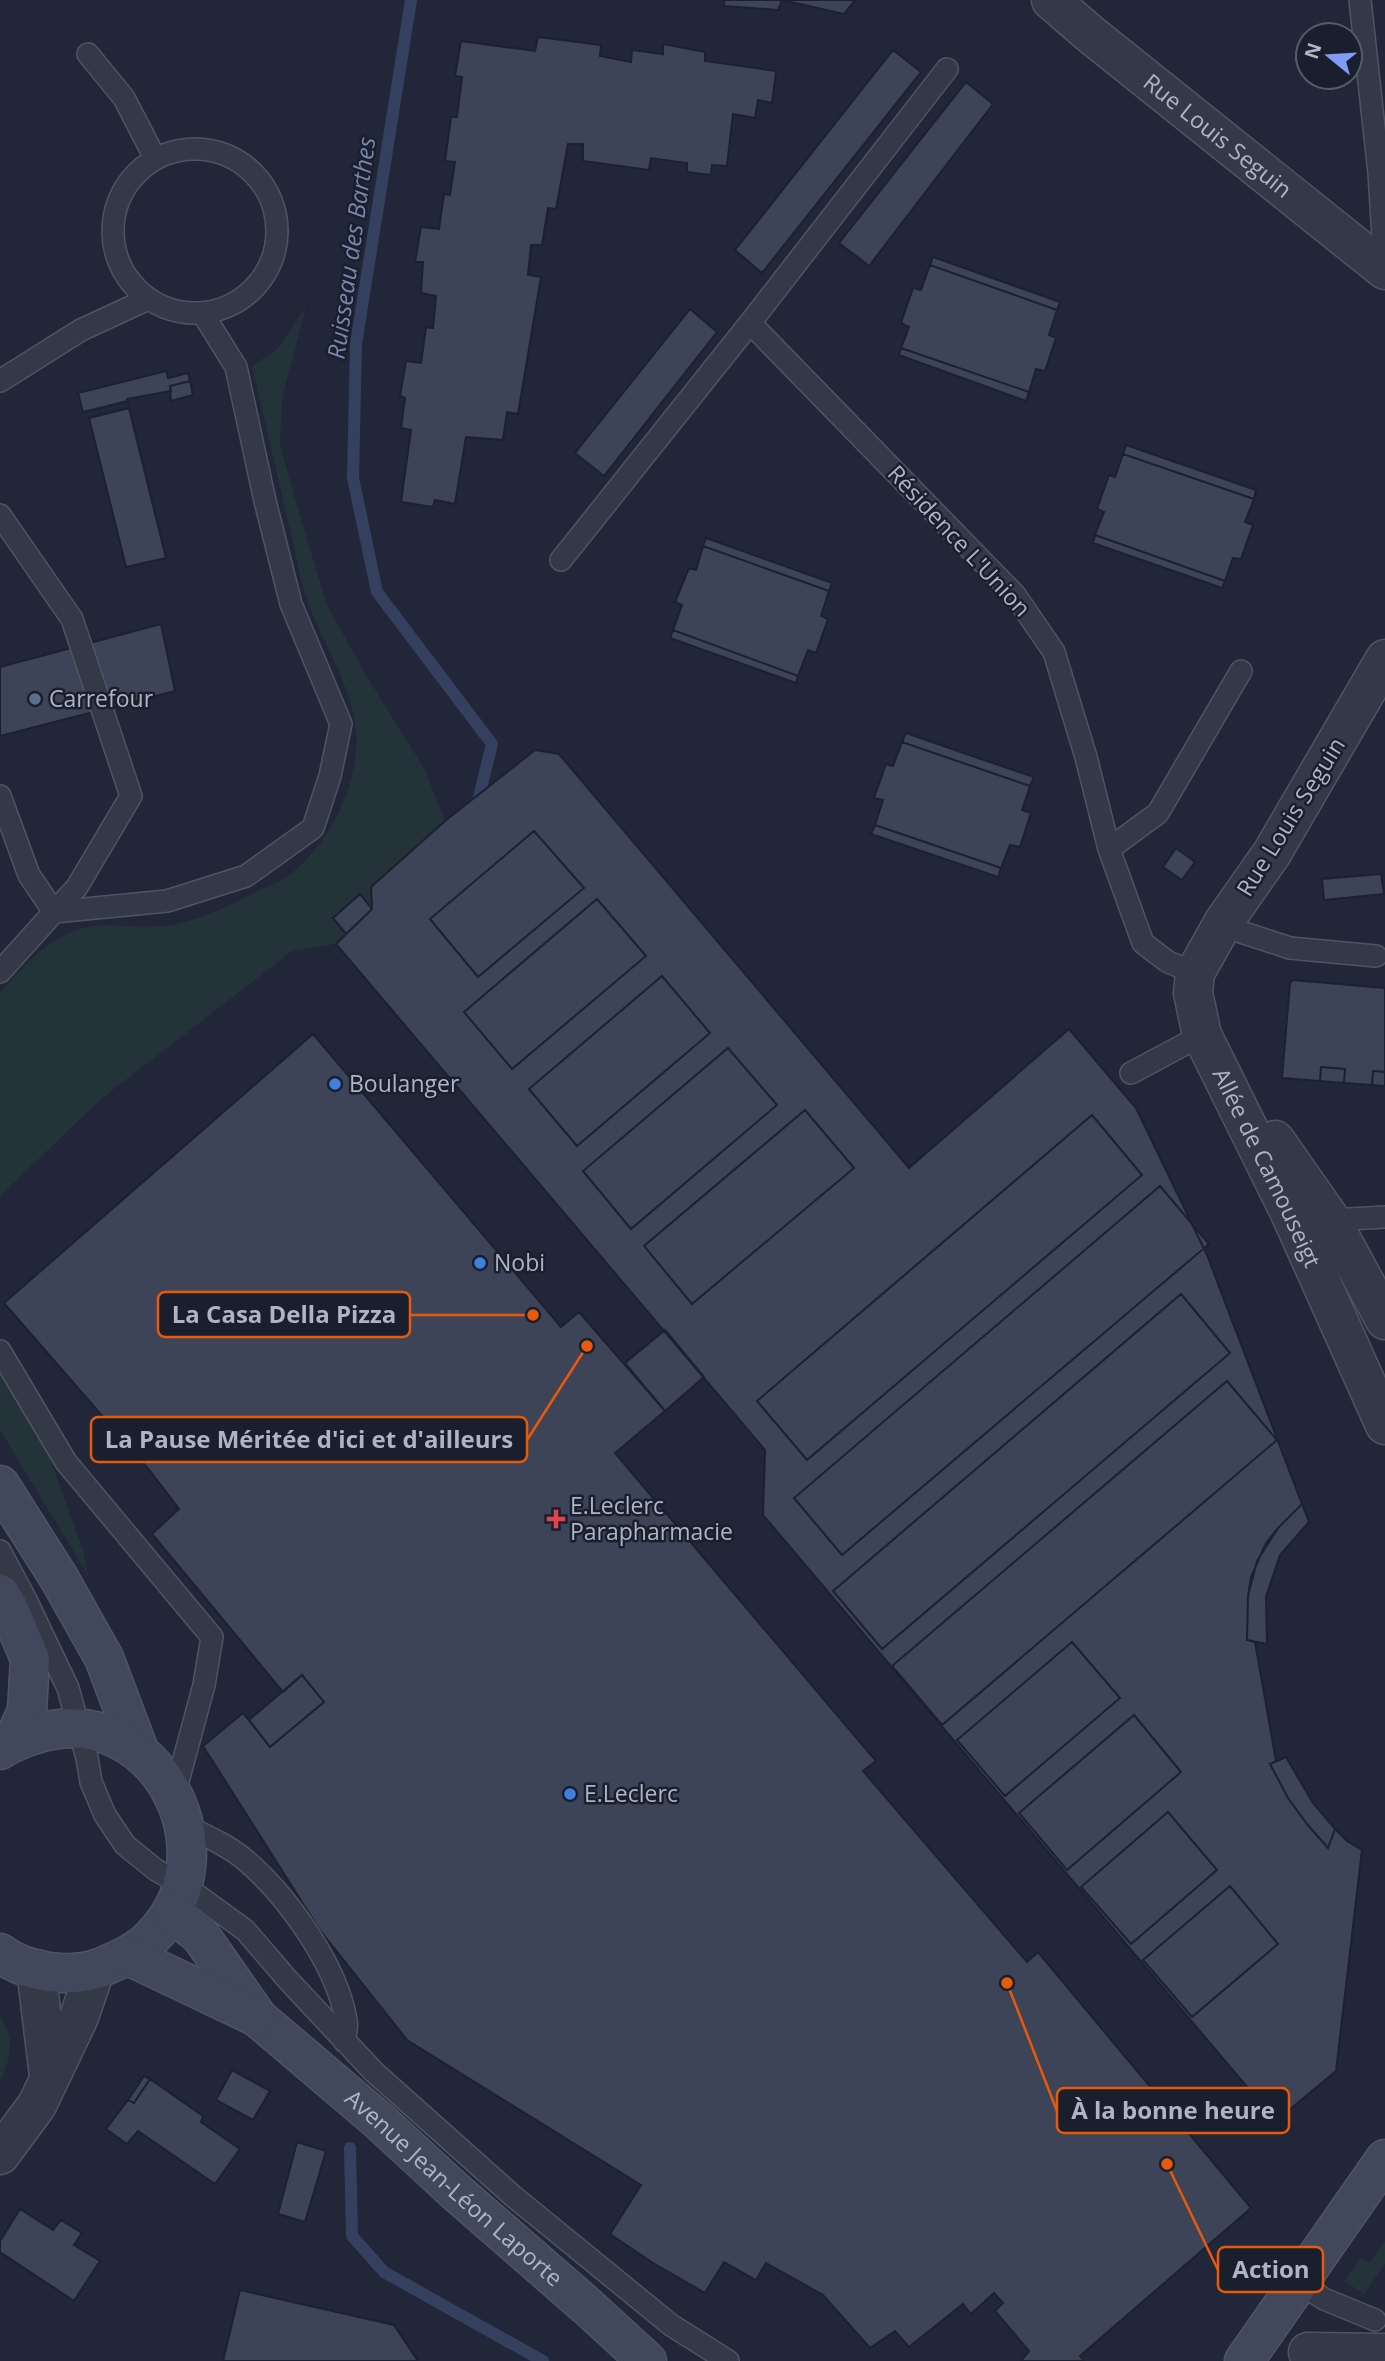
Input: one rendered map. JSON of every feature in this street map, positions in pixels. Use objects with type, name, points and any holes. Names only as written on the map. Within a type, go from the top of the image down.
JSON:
[{"type":"street","name":"Rue Louis Seguin","points":[[1051,0],[1385,270]]},
{"type":"street","name":"Rue Louis Seguin","points":[[1195,973],[1223,923],[1272,853],[1385,659]]},
{"type":"street","name":"Allée de Camouseigt","points":[[1195,973],[1193,993],[1202,1035],[1290,1213],[1385,1425]]},
{"type":"street","name":"Allée de Camouseigt","points":[[1202,1035],[1331,1220],[1385,1320]]},
{"type":"street","name":"Allée de Camouseigt","points":[[1328,1300],[1331,1220]]},
{"type":"street","points":[[0,1485],[16,1543],[104,1658],[140,1753]]},
{"type":"street","points":[[0,1594],[30,1659],[27,1711],[7,1745]]},
{"type":"street","points":[[0,1953],[36,1969],[69,1974],[112,1963],[152,1937],[177,1899],[188,1847],[178,1810],[164,1777],[140,1753],[112,1736],[79,1728],[53,1729],[7,1745]]},
{"type":"street","name":"Avenue Jean-Léon Laporte","points":[[177,1899],[258,2018],[378,2120],[647,2361]]},
{"type":"street","points":[[0,2155],[37,2105],[79,2017],[112,1963]]},
{"type":"street","name":"Avenue Jean-Léon Laporte","points":[[112,1963],[258,2018]]},
{"type":"street","points":[[36,1969],[49,2076]]},
{"type":"street","points":[[1244,2361],[1385,2159]]},
{"type":"street","points":[[1308,2352],[1380,2337]]},
{"type":"lane","points":[[1360,0],[1379,173],[1385,270]]},
{"type":"lane","points":[[88,54],[124,99],[155,158]]},
{"type":"lane","points":[[561,560],[750,323],[947,69]]},
{"type":"lane","points":[[188,148],[216,150],[240,161],[260,179],[273,201],[278,226],[276,252],[266,275],[249,294],[227,308],[202,314],[174,311],[148,299],[131,284],[120,265],[114,242],[114,217],[121,193],[136,173],[155,158],[188,148]]},
{"type":"lane","points":[[0,394],[0,379],[81,330],[148,299]]},
{"type":"lane","points":[[54,912],[167,901],[246,876],[313,828],[331,776],[341,724],[291,604],[236,367],[202,314]]},
{"type":"lane","name":"Résidence L'Union","points":[[750,323],[1015,595],[1054,652],[1086,757],[1109,849],[1143,943],[1168,962],[1195,973]]},
{"type":"lane","points":[[0,515],[72,619],[131,796],[77,887],[0,972]]},
{"type":"lane","points":[[1109,849],[1158,813],[1241,671]]},
{"type":"lane","points":[[0,796],[29,874],[54,912]]},
{"type":"lane","points":[[1223,923],[1241,932],[1290,948],[1376,956]]},
{"type":"lane","points":[[1131,1073],[1202,1035]]},
{"type":"lane","points":[[1331,1220],[1385,1217]]},
{"type":"lane","points":[[0,1351],[66,1462],[212,1637],[178,1810],[243,1858],[288,1904],[313,1941],[335,1983],[347,2022],[344,2041]]},
{"type":"lane","points":[[0,1507],[16,1543],[26,1600],[68,1688],[91,1782],[105,1815],[125,1845],[156,1870],[177,1899],[246,1930],[374,2072],[513,2196],[671,2325],[728,2361]]},
{"type":"lane","points":[[1299,2284],[1380,2337]]},
{"type":"shaded area","points":[[306,307],[282,398],[280,444],[294,496],[327,605],[367,677],[424,768],[445,821],[371,887],[372,909],[360,894],[334,919],[346,934],[335,944],[292,951],[101,1099],[0,1196],[0,993],[34,956],[60,937],[75,930],[91,926],[150,927],[181,923],[218,910],[282,880],[305,861],[320,843],[333,823],[351,779],[356,734],[353,712],[343,681],[305,594],[252,366],[277,349]]},
{"type":"shaded area","points":[[0,1372],[49,1456],[83,1550],[88,1575],[0,1430]]},
{"type":"shaded area","points":[[0,2016],[8,2033],[10,2049],[0,2082]]},
{"type":"shaded area","points":[[1385,2241],[1385,2264],[1364,2294],[1344,2281],[1361,2258],[1369,2263]]},
{"type":"building","points":[[724,0],[782,0],[778,10],[724,6]]},
{"type":"building","points":[[782,0],[855,0],[844,14]]},
{"type":"building","points":[[538,37],[601,45],[600,56],[631,62],[632,50],[663,54],[663,44],[705,52],[705,61],[776,71],[772,103],[758,100],[755,118],[733,114],[727,166],[712,165],[711,175],[687,172],[687,163],[651,158],[649,170],[583,161],[583,144],[568,144],[556,209],[548,208],[542,245],[531,245],[528,275],[541,277],[518,414],[507,412],[503,440],[466,437],[455,504],[435,500],[433,507],[401,502],[411,430],[401,428],[405,398],[400,396],[406,361],[421,363],[426,327],[433,328],[436,296],[421,293],[423,262],[415,262],[421,227],[439,229],[444,194],[450,195],[455,162],[445,161],[451,117],[457,117],[462,77],[455,76],[461,41],[535,51]]},
{"type":"building","points":[[893,50],[921,72],[762,273],[735,250]]},
{"type":"building","points":[[966,82],[993,104],[869,266],[839,243]]},
{"type":"building","points":[[933,257],[1060,302],[1057,310],[930,265]]},
{"type":"building","points":[[930,265],[1057,310],[1049,335],[1056,338],[1045,371],[1036,369],[1029,392],[901,348],[909,327],[901,323],[913,288],[921,290]]},
{"type":"building","points":[[690,309],[717,332],[604,476],[575,453]]},
{"type":"building","points":[[901,348],[1029,392],[1026,401],[899,355]]},
{"type":"building","points":[[166,371],[168,378],[188,373],[190,381],[170,386],[171,391],[127,399],[128,401],[83,412],[78,393]]},
{"type":"building","points":[[190,381],[193,395],[171,401],[170,386]]},
{"type":"building","points":[[129,408],[166,558],[126,567],[89,418]]},
{"type":"building","points":[[1126,445],[1256,490],[1254,499],[1123,454]]},
{"type":"building","points":[[1123,454],[1254,499],[1245,522],[1253,525],[1241,559],[1233,558],[1225,581],[1095,535],[1104,512],[1097,509],[1109,475],[1115,477]]},
{"type":"building","points":[[1095,535],[1225,581],[1222,588],[1093,543]]},
{"type":"building","points":[[706,538],[832,583],[829,591],[703,546]]},
{"type":"building","points":[[703,546],[829,591],[821,616],[828,619],[816,653],[808,650],[798,676],[673,630],[682,605],[675,602],[689,568],[696,570]]},
{"type":"building","points":[[161,624],[175,691],[0,736],[0,667]]},
{"type":"building","points":[[673,630],[798,676],[796,683],[670,638]]},
{"type":"building","points":[[906,733],[1034,777],[1030,786],[902,742]]},
{"type":"building","points":[[902,742],[1030,786],[1022,810],[1031,813],[1020,847],[1010,845],[1001,868],[875,825],[883,800],[874,798],[886,764],[893,766]]},
{"type":"building","points":[[535,750],[559,754],[909,1168],[1069,1029],[1136,1108],[1207,1255],[1302,1504],[1266,1543],[1251,1577],[1248,1596],[1247,1640],[1255,1642],[1276,1761],[1270,1764],[1288,1798],[1328,1848],[1335,1829],[1347,1841],[1362,1850],[1336,2071],[1276,2121],[763,1515],[765,1450],[336,944],[372,909],[371,887],[445,821]]},
{"type":"building","points":[[875,825],[1001,868],[998,877],[871,834]]},
{"type":"building","points":[[534,831],[584,888],[478,977],[430,919]]},
{"type":"building","points":[[1176,848],[1195,862],[1182,880],[1163,867]]},
{"type":"building","points":[[1381,874],[1384,894],[1324,900],[1322,879]]},
{"type":"building","points":[[360,894],[372,909],[346,934],[333,918]]},
{"type":"building","points":[[597,899],[646,956],[512,1069],[464,1012]]},
{"type":"building","points":[[662,976],[710,1033],[577,1146],[529,1089]]},
{"type":"building","points":[[1293,980],[1385,988],[1385,1072],[1373,1071],[1372,1085],[1344,1083],[1345,1069],[1321,1067],[1320,1081],[1282,1078],[1290,983]]},
{"type":"building","points":[[313,1034],[561,1327],[579,1312],[665,1411],[615,1453],[876,1761],[863,1771],[1027,1962],[1038,1952],[1251,2208],[1080,2356],[1084,2361],[1021,2361],[1029,2351],[995,2311],[1003,2303],[994,2293],[971,2314],[963,2304],[909,2347],[895,2331],[870,2348],[823,2295],[766,2263],[756,2280],[724,2262],[705,2293],[610,2234],[641,2185],[407,2040],[319,1929],[203,1746],[243,1713],[270,1747],[324,1702],[302,1675],[283,1692],[152,1534],[179,1509],[150,1471],[4,1303]]},
{"type":"building","points":[[728,1048],[777,1105],[631,1229],[583,1171]]},
{"type":"building","points":[[1321,1067],[1345,1069],[1344,1083],[1320,1081]]},
{"type":"building","points":[[1373,1071],[1385,1072],[1385,1086],[1372,1085]]},
{"type":"building","points":[[805,1110],[854,1168],[692,1304],[644,1246]]},
{"type":"building","points":[[1092,1115],[1142,1175],[807,1460],[757,1401]]},
{"type":"building","points":[[1160,1186],[1209,1244],[842,1555],[794,1498]]},
{"type":"building","points":[[1181,1294],[1230,1353],[882,1649],[833,1591]]},
{"type":"building","points":[[665,1330],[704,1377],[665,1411],[625,1363]]},
{"type":"building","points":[[1227,1381],[1277,1440],[942,1725],[892,1666]]},
{"type":"building","points":[[1302,1504],[1309,1522],[1280,1555],[1266,1597],[1267,1644],[1247,1640],[1248,1596],[1257,1561],[1278,1528]]},
{"type":"building","points":[[1072,1642],[1120,1698],[1005,1796],[957,1740]]},
{"type":"building","points":[[302,1675],[324,1702],[270,1747],[249,1720]]},
{"type":"building","points":[[1134,1715],[1181,1772],[1067,1870],[1019,1813]]},
{"type":"building","points":[[1286,1757],[1313,1803],[1335,1829],[1328,1848],[1288,1798],[1270,1764]]},
{"type":"building","points":[[1168,1812],[1217,1870],[1131,1944],[1081,1887]]},
{"type":"building","points":[[1230,1886],[1278,1944],[1192,2017],[1143,1960]]},
{"type":"building","points":[[232,2070],[270,2091],[253,2120],[216,2100]]},
{"type":"building","points":[[144,2076],[150,2079],[134,2103],[128,2100]]},
{"type":"building","points":[[150,2079],[203,2116],[201,2122],[240,2149],[215,2184],[138,2131],[127,2144],[106,2129],[128,2100],[134,2103]]},
{"type":"building","points":[[297,2142],[326,2151],[305,2222],[278,2214]]},
{"type":"building","points":[[20,2209],[53,2230],[61,2220],[82,2233],[74,2245],[100,2261],[74,2301],[0,2252],[0,2241]]},
{"type":"building","points":[[240,2290],[394,2325],[418,2361],[223,2361]]},
{"type":"waterway","name":"Ruisseau des Barthes","points":[[411,0],[356,344],[353,478],[377,592],[492,744],[479,797]]},
{"type":"waterway","name":"Ruisseau des Barthes","points":[[350,2148],[352,2236],[384,2272],[543,2361]]},
{"type":"place","name":"Carrefour","points":[[35,699]]},
{"type":"place","name":"Boulanger","points":[[335,1084]]},
{"type":"place","name":"Nobi","points":[[480,1263]]},
{"type":"place","name":"La Casa Della Pizza","points":[[533,1315]]},
{"type":"place","name":"La Pause Méritée d'ici et d'ailleurs","points":[[587,1346]]},
{"type":"place","name":"E.Leclerc Parapharmacie","points":[[556,1519]]},
{"type":"place","name":"E.Leclerc","points":[[570,1794]]},
{"type":"place","name":"À la bonne heure","points":[[1007,1983]]},
{"type":"place","name":"Action","points":[[1167,2164]]}]
